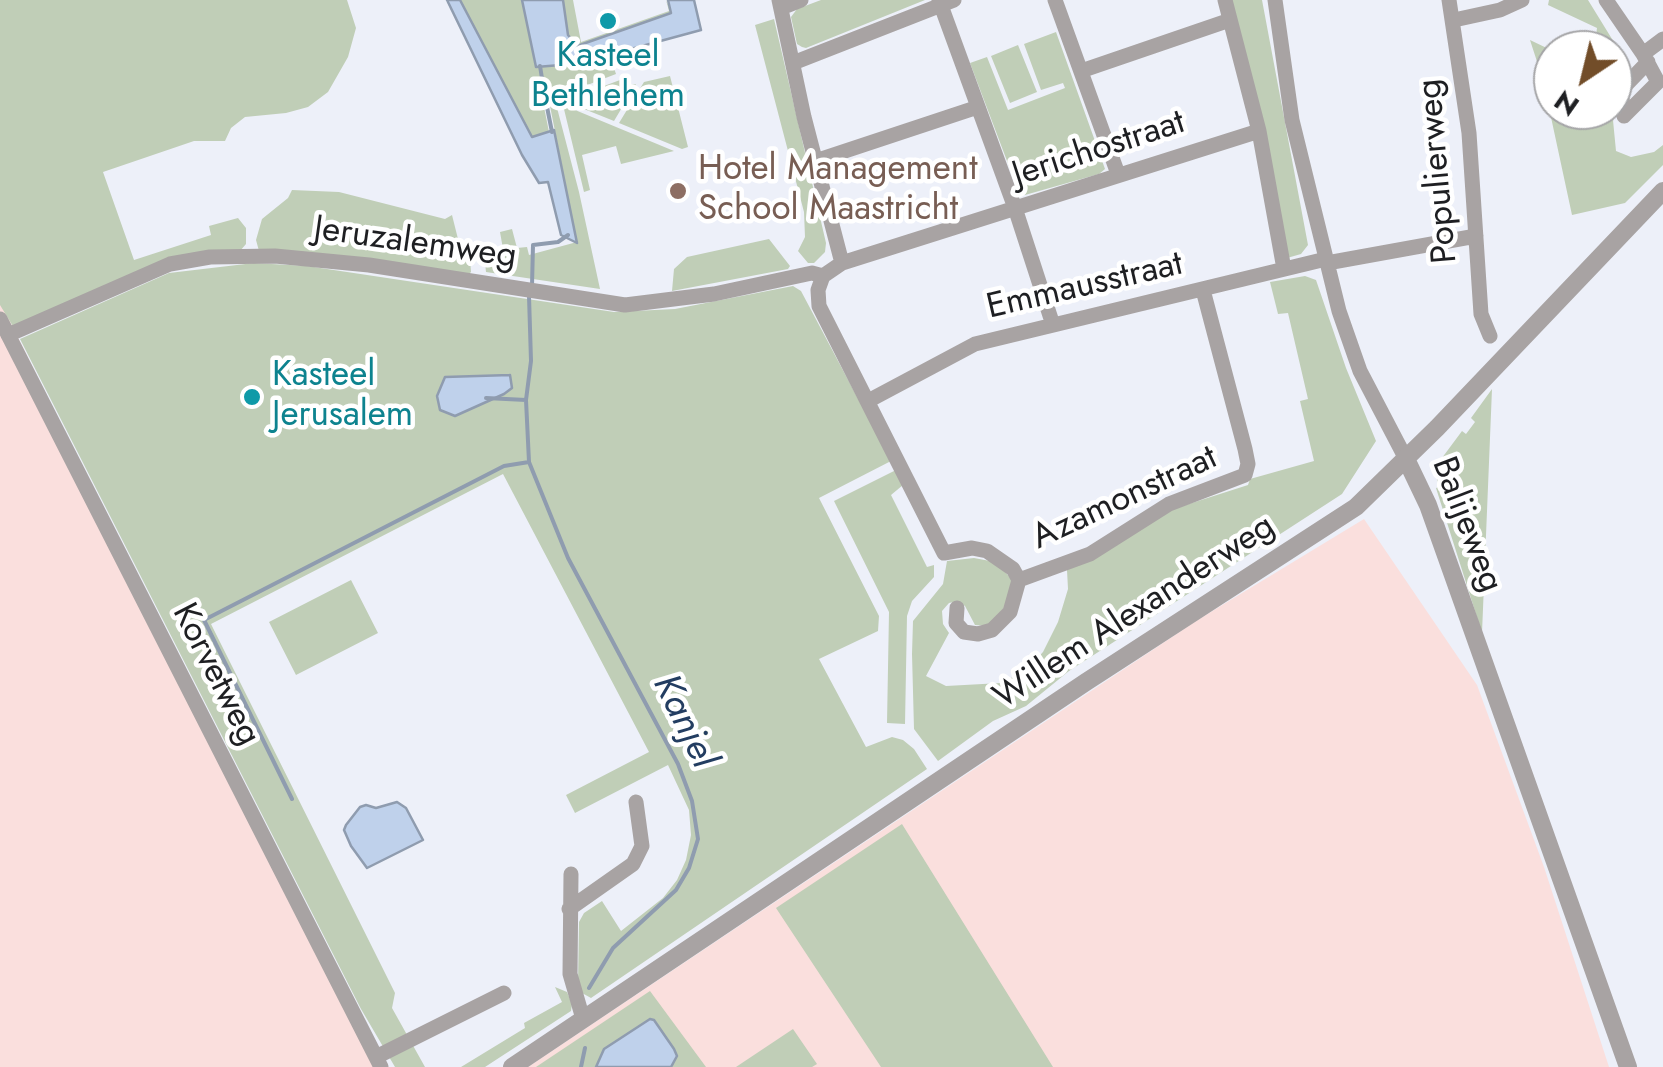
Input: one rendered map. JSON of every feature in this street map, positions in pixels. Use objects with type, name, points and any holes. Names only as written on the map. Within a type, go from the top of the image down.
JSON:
[{"type":"street","points":[[801,0],[780,4],[842,263]]},
{"type":"street","points":[[1055,0],[1118,174]]},
{"type":"street","points":[[1225,0],[1259,131],[1284,269]]},
{"type":"street","name":"Balijeweg","points":[[1275,0],[1292,120],[1326,261],[1356,362],[1428,506],[1628,1067]]},
{"type":"street","name":"Populierweg","points":[[1449,0],[1470,133],[1481,314],[1490,336]]},
{"type":"street","points":[[1454,20],[1500,10],[1522,0]]},
{"type":"street","points":[[1606,0],[1645,58],[1663,40]]},
{"type":"street","points":[[793,63],[944,2],[1054,325]]},
{"type":"street","points":[[1081,70],[1230,20]]},
{"type":"street","points":[[815,161],[978,107]]},
{"type":"street","name":"Jerichostraat","points":[[823,276],[842,263],[1259,131]]},
{"type":"street","name":"Willem Alexanderweg","points":[[512,1067],[1086,682],[1356,507],[1663,190]]},
{"type":"street","name":"Emmausstraat","points":[[868,401],[975,344],[1284,269],[1476,236]]},
{"type":"street","name":"Jeruzalemweg","points":[[8,335],[170,264],[210,256],[275,256],[369,265],[625,305],[714,294],[808,273],[823,276]]},
{"type":"street","points":[[823,276],[818,290],[819,306],[944,553],[972,548],[987,551],[1014,569],[1019,588],[1010,612],[992,630],[964,632],[956,623],[957,608]]},
{"type":"street","name":"Azamonstraat","points":[[1018,580],[1090,554],[1169,504],[1246,475],[1245,449],[1203,290]]},
{"type":"street","name":"Korvetweg","points":[[0,319],[379,1062],[504,992]]},
{"type":"street","points":[[569,910],[633,864],[642,846],[636,802]]},
{"type":"street","points":[[571,874],[570,974],[583,1019]]},
{"type":"shaded area","points":[[0,301],[160,624],[376,1067],[0,1067]]},
{"type":"shaded area","points":[[1364,519],[1477,685],[1544,867],[1609,1067],[528,1067],[1196,621]]},
{"type":"green space","points":[[0,0],[347,0],[356,28],[348,57],[328,92],[308,107],[245,117],[231,128],[225,141],[194,141],[103,172],[134,260],[211,235],[209,226],[238,218],[246,228],[246,244],[240,251],[208,252],[14,328],[0,305]]},
{"type":"green space","points":[[460,0],[522,0],[536,67],[598,62],[610,56],[616,74],[543,102],[549,132],[532,137]]},
{"type":"green space","points":[[563,0],[573,0],[581,42],[669,11],[666,0],[672,13],[577,46],[568,35]]},
{"type":"green space","points":[[821,0],[925,0],[802,47],[797,44],[791,17],[797,9]]},
{"type":"green space","points":[[1230,0],[1262,0],[1308,245],[1301,254],[1287,258]]},
{"type":"green space","points":[[1549,0],[1588,0],[1606,30],[1597,30],[1548,5]]},
{"type":"green space","points":[[774,19],[826,243],[825,252],[814,263],[808,263],[798,251],[805,237],[804,212],[755,25]]},
{"type":"green space","points":[[1056,32],[1105,169],[1025,195],[1018,190],[970,63],[987,57],[1008,110],[1065,88],[1063,83],[1041,90],[1024,44]]},
{"type":"green space","points":[[1018,45],[1037,92],[1010,103],[991,56]]},
{"type":"green space","points":[[670,76],[688,147],[682,149],[619,123],[644,82]]},
{"type":"green space","points":[[620,80],[623,87],[636,84],[614,121],[564,101]]},
{"type":"green space","points":[[556,104],[600,289],[486,272],[484,254],[503,249],[500,232],[512,229],[517,248],[527,247],[529,255],[577,242],[550,106]]},
{"type":"green space","points":[[563,105],[674,151],[621,164],[616,146],[582,155],[590,190],[584,192]]},
{"type":"green space","points":[[1554,130],[1614,130],[1616,151],[1631,157],[1654,152],[1663,145],[1663,165],[1625,203],[1572,215]]},
{"type":"green space","points":[[292,190],[339,192],[445,219],[452,215],[460,247],[469,246],[471,272],[468,275],[259,251],[256,240],[262,219]]},
{"type":"green space","points":[[769,239],[790,266],[788,269],[672,291],[674,269],[687,257]]},
{"type":"green space","points":[[254,263],[307,266],[614,312],[675,309],[793,286],[801,291],[891,461],[819,498],[879,616],[878,631],[819,659],[866,747],[892,737],[903,740],[927,769],[591,998],[582,993],[578,984],[579,922],[584,913],[602,901],[621,931],[663,898],[686,860],[691,835],[689,810],[668,765],[575,813],[566,795],[649,752],[503,474],[211,624],[395,993],[392,1008],[425,1067],[395,1067],[361,1009],[20,339],[169,273]]},
{"type":"green space","points":[[1305,276],[1316,280],[1376,441],[1342,494],[1069,671],[1026,706],[993,721],[938,761],[914,729],[913,621],[943,584],[947,561],[990,561],[1011,579],[1011,592],[1007,605],[987,626],[975,625],[958,601],[949,603],[942,611],[949,633],[926,676],[946,686],[1001,683],[1025,671],[1043,652],[1068,589],[1067,570],[1170,510],[1248,485],[1250,479],[1314,461],[1300,401],[1308,399],[1288,313],[1278,314],[1270,282]]},
{"type":"green space","points":[[1492,389],[1482,633],[1436,488],[1439,487],[1435,471],[1462,431],[1466,434],[1475,422],[1471,418]]},
{"type":"green space","points":[[896,470],[903,485],[891,495],[927,567],[934,565],[934,577],[912,601],[907,616],[905,724],[887,723],[889,612],[834,501]]},
{"type":"green space","points":[[351,580],[378,633],[296,675],[269,622]]},
{"type":"green space","points":[[902,824],[1053,1067],[881,1067],[776,908]]},
{"type":"green space","points":[[555,987],[567,992],[571,1011],[485,1067],[461,1067],[562,1002]]},
{"type":"green space","points":[[650,991],[706,1067],[671,1067],[677,1056],[674,1049],[655,1020],[650,1019],[604,1049],[596,1067],[536,1067]]},
{"type":"green space","points":[[793,1029],[817,1064],[736,1067]]},
{"type":"water","points":[[447,0],[460,0],[532,137],[554,130],[577,243],[561,235],[548,182],[539,183],[522,155]]},
{"type":"water","points":[[522,0],[563,0],[568,35],[577,46],[671,13],[668,0],[694,0],[701,30],[598,62],[536,67]]},
{"type":"water","points":[[510,375],[512,388],[504,394],[455,416],[440,410],[437,396],[445,377]]},
{"type":"water","points":[[397,802],[406,808],[423,840],[367,868],[351,846],[344,830],[346,825],[360,807],[376,808]]},
{"type":"water","points":[[650,1019],[674,1049],[677,1056],[671,1067],[596,1067],[604,1049]]},
{"type":"waterway","points":[[540,66],[546,103]]},
{"type":"waterway","points":[[547,107],[552,132]]},
{"type":"waterway","name":"Kanjel","points":[[532,286],[533,245],[558,242],[568,235]]},
{"type":"waterway","name":"Kanjel","points":[[529,296],[529,462],[568,558],[678,764],[692,801],[698,839],[689,868],[676,890],[613,948],[589,988]]},
{"type":"waterway","points":[[486,398],[526,400]]},
{"type":"waterway","name":"Kanjel","points":[[292,799],[204,620],[504,466],[529,462]]},
{"type":"waterway","name":"Kanjel","points":[[581,1067],[585,1048]]},
{"type":"place","name":"Kasteel Bethlehem","points":[[608,21]]},
{"type":"place","name":"Hotel Management School Maastricht","points":[[678,191]]},
{"type":"place","name":"Kasteel Jerusalem","points":[[252,397]]}]
